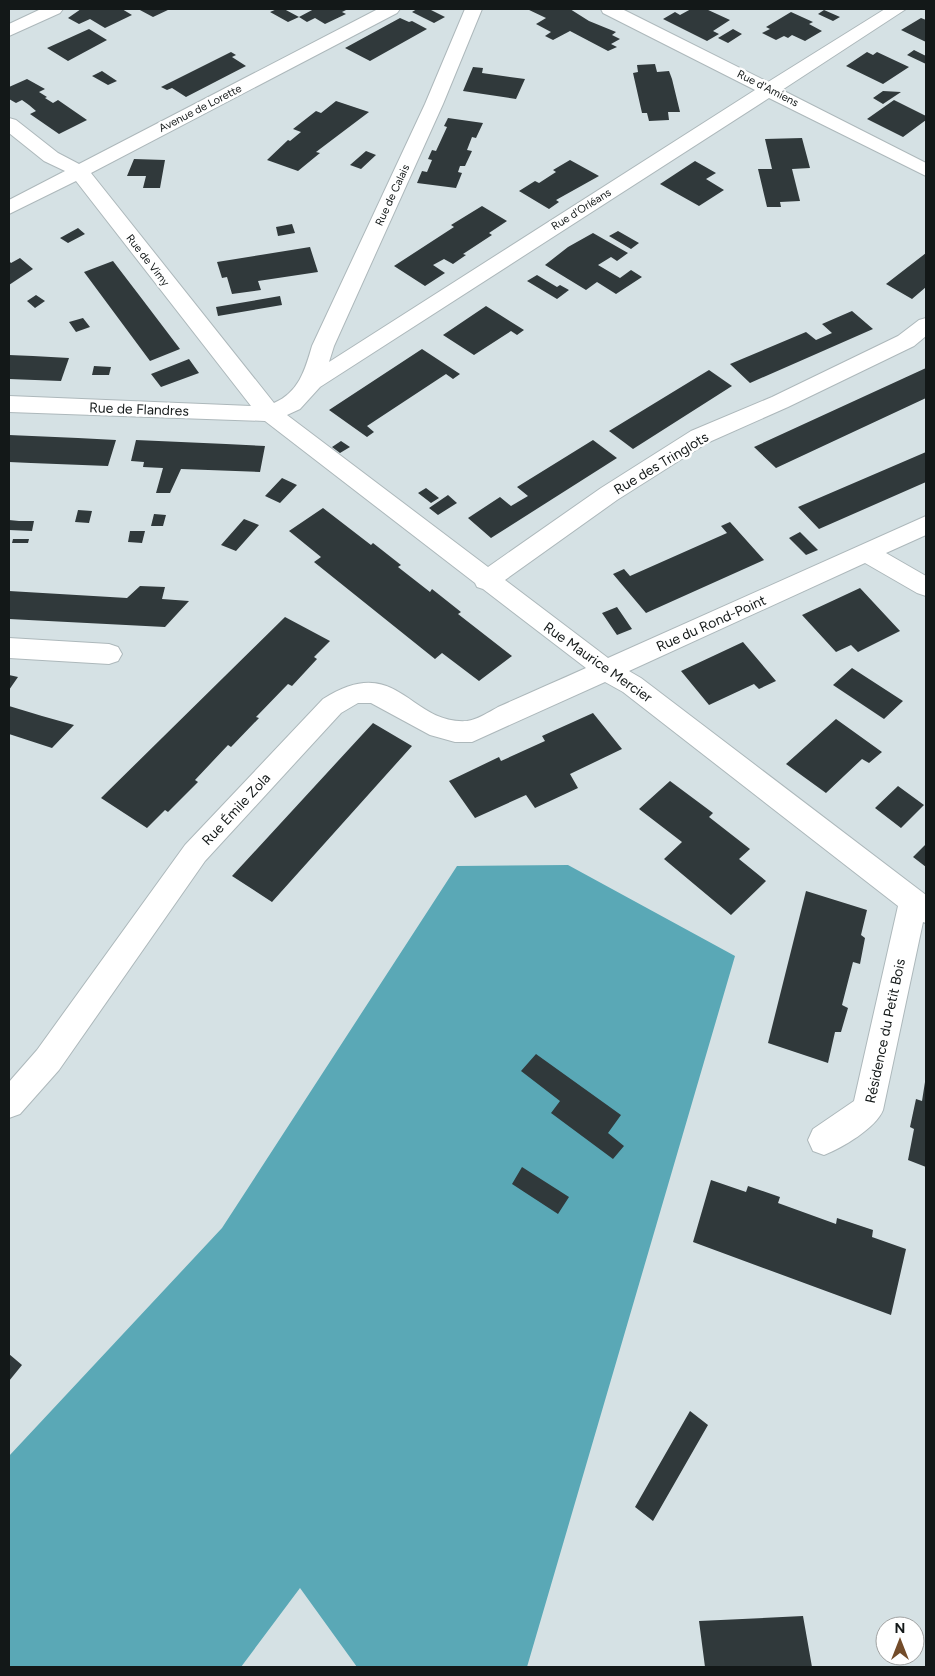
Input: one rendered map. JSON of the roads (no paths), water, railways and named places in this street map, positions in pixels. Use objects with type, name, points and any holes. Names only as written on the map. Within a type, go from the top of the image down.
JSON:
[{"type":"street","points":[[9,30],[54,9]]},
{"type":"street","name":"Avenue de Lorette","points":[[9,208],[391,9]]},
{"type":"street","name":"Rue de Calais","points":[[312,382],[323,346],[434,104],[473,9]]},
{"type":"street","name":"Rue d'Amiens","points":[[609,9],[772,90],[926,170]]},
{"type":"street","name":"Rue d'Orléans","points":[[270,414],[292,404],[312,382],[349,360],[594,200],[772,90],[897,9]]},
{"type":"street","name":"Rue de Vimy","points":[[9,124],[51,157],[79,170],[270,414]]},
{"type":"street","name":"Rue des Tringlots","points":[[486,580],[601,500],[699,437],[780,402],[906,342],[926,325]]},
{"type":"street","name":"Rue de Flandres","points":[[9,404],[270,414]]},
{"type":"street","name":"Rue Maurice Mercier","points":[[270,414],[606,670],[632,685],[920,906]]},
{"type":"street","name":"Rue du Rond-Point","points":[[496,720],[579,680],[606,670],[926,525]]},
{"type":"street","points":[[867,553],[926,587]]},
{"type":"street","points":[[9,648],[109,654]]},
{"type":"street","name":"Rue Émile Zola","points":[[9,1104],[44,1065],[195,853],[332,706],[357,693],[375,693],[391,699],[426,722],[458,733],[472,731],[496,720]]},
{"type":"street","name":"Résidence du Petit Bois","points":[[824,1140],[868,1110],[920,906]]}]
